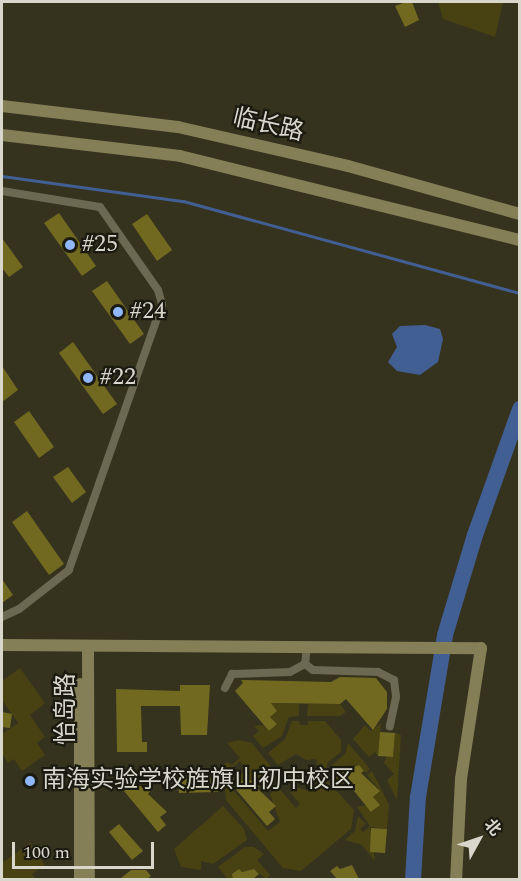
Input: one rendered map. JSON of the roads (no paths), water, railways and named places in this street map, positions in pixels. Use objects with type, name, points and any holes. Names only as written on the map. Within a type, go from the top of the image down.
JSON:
[{"type":"street","name":"临长路","points":[[2,106],[178,127],[348,166],[519,214]]},
{"type":"street","name":"临长路","points":[[2,135],[180,156],[519,240]]},
{"type":"street","points":[[2,191],[100,207],[158,290],[162,304],[69,570],[19,609],[2,617]]},
{"type":"street","points":[[2,645],[482,648],[460,779],[456,879]]},
{"type":"street","points":[[80,879],[84,646]]},
{"type":"street","name":"怡岛路","points":[[84,646],[89,879]]},
{"type":"street","points":[[305,664],[307,646]]},
{"type":"street","points":[[225,688],[232,674],[290,672],[305,664]]},
{"type":"street","points":[[305,664],[314,670],[387,674],[394,680],[396,697],[390,726]]},
{"type":"water","points":[[425,325],[440,329],[443,339],[438,362],[420,375],[397,371],[388,362],[397,347],[392,334],[400,326]]},
{"type":"waterway","points":[[2,176],[183,201],[520,293]]},
{"type":"waterway","points":[[413,880],[418,797],[445,635],[475,535],[520,409]]},
{"type":"place","name":"#25","points":[[70,245]]},
{"type":"place","name":"#24","points":[[118,312]]},
{"type":"place","name":"#22","points":[[88,378]]},
{"type":"place","name":"南海实验学校旌旗山初中校区","points":[[30,781]]}]
